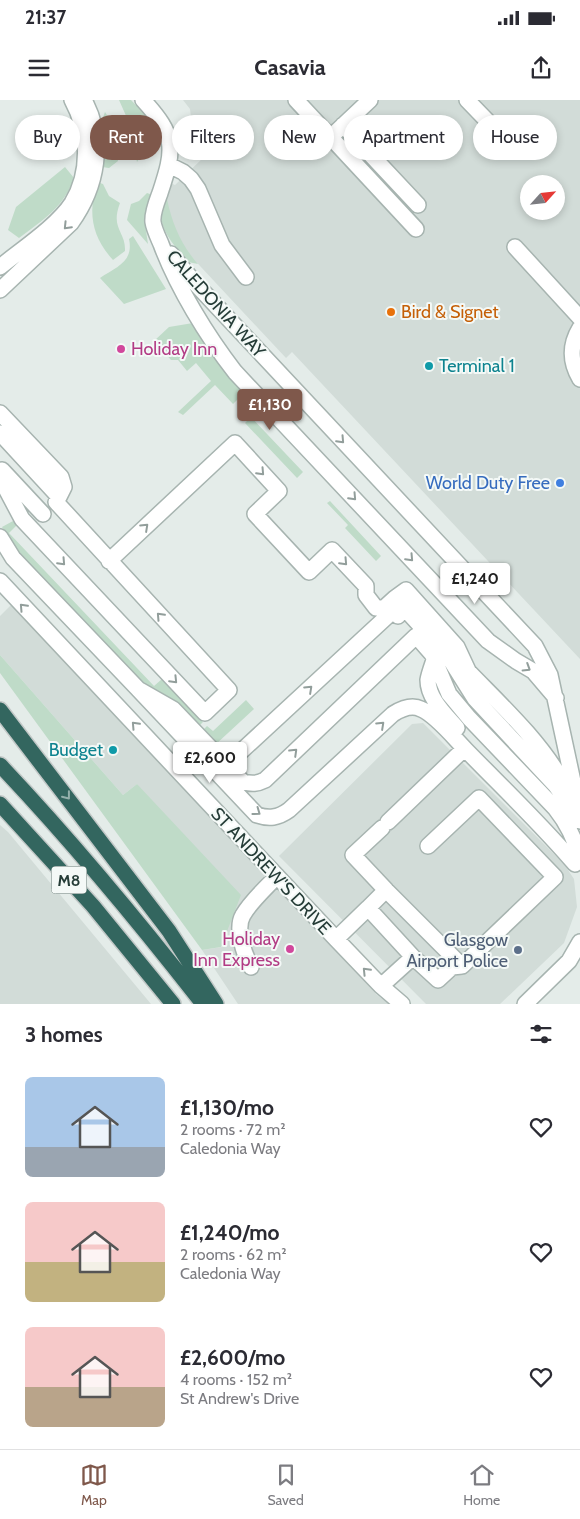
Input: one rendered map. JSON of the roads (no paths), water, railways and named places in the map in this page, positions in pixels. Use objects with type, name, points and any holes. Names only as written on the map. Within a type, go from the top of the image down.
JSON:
[{"type":"highway","points":[[0,710],[169,931],[216,1004]]},
{"type":"highway","name":"M8","points":[[0,765],[49,817],[204,1004]]},
{"type":"highway","name":"M8","points":[[0,804],[93,906],[173,1004]]},
{"type":"street","points":[[0,267],[55,222],[72,202],[84,169],[86,145],[81,119],[72,100]]},
{"type":"street","points":[[0,290],[71,223],[88,192],[95,172],[97,149],[94,124],[84,100]]},
{"type":"street","name":"CALEDONIA WAY","points":[[143,100],[165,127],[171,151],[169,165],[155,206],[153,221],[170,268],[208,334],[235,372],[488,641],[516,662],[533,671],[556,698]]},
{"type":"street","points":[[296,100],[310,115]]},
{"type":"street","points":[[334,133],[370,100]]},
{"type":"street","points":[[467,100],[482,115]]},
{"type":"street","points":[[343,125],[418,205]]},
{"type":"street","points":[[334,141],[416,229]]},
{"type":"street","points":[[169,165],[183,172],[198,189],[222,245],[246,277]]},
{"type":"street","name":"CALEDONIA WAY","points":[[157,234],[174,259],[195,283],[535,646],[550,675],[556,698]]},
{"type":"street","points":[[515,246],[580,318]]},
{"type":"street","points":[[580,328],[572,345],[574,370],[580,379]]},
{"type":"street","points":[[0,413],[61,477],[64,487],[58,499],[29,527]]},
{"type":"street","points":[[0,424],[55,482],[59,489],[58,499]]},
{"type":"street","points":[[0,433],[109,561],[229,690],[205,713],[22,520],[5,487],[1,469]]},
{"type":"street","points":[[109,561],[235,443],[279,491],[254,514],[309,572],[332,550],[366,586],[366,595],[376,608],[384,608],[394,604]]},
{"type":"street","points":[[1,469],[43,514]]},
{"type":"street","points":[[0,537],[13,558],[257,815],[266,818],[282,815],[400,709],[410,707],[421,708],[434,718],[578,864]]},
{"type":"street","name":"ST ANDREW'S DRIVE","points":[[0,581],[381,986],[402,1004]]},
{"type":"street","points":[[217,754],[225,758],[235,757],[242,751],[394,604],[406,590],[457,647],[478,690],[563,782],[579,809]]},
{"type":"street","points":[[394,604],[416,636],[432,654],[449,694],[469,718],[555,808],[574,823]]},
{"type":"street","points":[[394,604],[448,656],[475,699],[556,786],[574,823],[578,864]]},
{"type":"street","points":[[138,689],[173,709],[243,782],[260,783],[416,636]]},
{"type":"street","points":[[435,663],[440,694],[457,715],[551,815],[564,834],[578,864]]},
{"type":"street","points":[[556,698],[579,809]]},
{"type":"street","points":[[462,966],[353,855],[464,748]]},
{"type":"street","points":[[368,908],[413,957],[438,980],[452,967],[462,966],[555,877],[479,798],[428,846]]},
{"type":"street","points":[[251,967],[244,954],[240,934],[242,916],[277,876]]},
{"type":"street","points":[[336,938],[386,890]]},
{"type":"street","points":[[524,1004],[570,961],[580,942]]},
{"type":"street","points":[[381,986],[413,957]]},
{"type":"place","name":"Bird & Signet","points":[[391,312]]},
{"type":"place","name":"Holiday Inn","points":[[121,349]]},
{"type":"place","name":"Terminal 1","points":[[429,366]]},
{"type":"place","name":"World Duty Free","points":[[560,483]]},
{"type":"place","name":"Budget","points":[[113,750]]},
{"type":"place","name":"Holiday Inn Express","points":[[290,949]]},
{"type":"place","name":"Glasgow Airport Police","points":[[518,950]]}]
